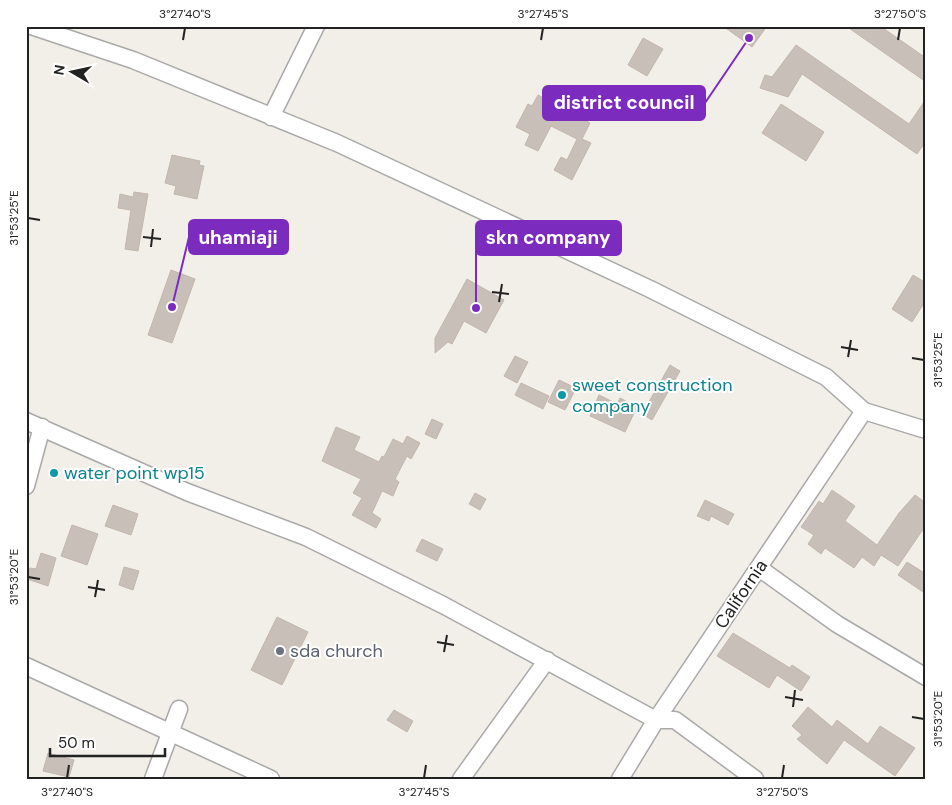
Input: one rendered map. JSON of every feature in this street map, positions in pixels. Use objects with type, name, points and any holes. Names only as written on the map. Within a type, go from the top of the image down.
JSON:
[{"type":"street","points":[[31,26],[133,60],[337,143],[650,289],[826,377],[864,411],[926,430]]},
{"type":"street","points":[[271,117],[316,26]]},
{"type":"street","name":"California","points":[[620,779],[656,720],[864,411]]},
{"type":"street","points":[[26,486],[34,424],[187,492],[306,537],[547,660],[656,720],[675,720],[755,779]]},
{"type":"street","points":[[759,568],[837,624],[926,677]]},
{"type":"street","points":[[461,779],[547,660]]},
{"type":"street","points":[[26,666],[270,779]]},
{"type":"street","points":[[153,779],[179,709]]},
{"type":"building","points":[[723,26],[767,26],[752,47]]},
{"type":"building","points":[[846,26],[880,26],[926,58],[926,82]]},
{"type":"building","points":[[643,38],[663,49],[647,76],[628,65]]},
{"type":"building","points":[[796,45],[909,124],[926,99],[926,141],[917,154],[802,74],[788,97],[760,88],[765,75],[772,77]]},
{"type":"building","points":[[538,95],[590,123],[582,139],[591,143],[572,180],[554,170],[561,157],[567,160],[577,139],[551,126],[538,151],[525,145],[530,134],[516,127],[528,104],[532,106]]},
{"type":"building","points":[[781,104],[824,132],[806,161],[762,133]]},
{"type":"building","points":[[172,155],[200,161],[199,165],[204,166],[197,199],[174,194],[176,186],[165,183]]},
{"type":"building","points":[[134,192],[148,194],[138,251],[125,249],[131,210],[118,208],[120,194],[133,197]]},
{"type":"building","points":[[171,270],[195,279],[172,343],[148,335]]},
{"type":"building","points":[[913,275],[926,283],[926,300],[912,322],[892,309]]},
{"type":"building","points":[[467,279],[504,300],[486,333],[464,321],[452,344],[448,342],[435,353],[435,338]]},
{"type":"building","points":[[515,356],[528,362],[517,383],[504,376]]},
{"type":"building","points":[[670,365],[680,371],[652,420],[642,414]]},
{"type":"building","name":"sweet construction company","points":[[559,380],[576,388],[565,410],[548,402]]},
{"type":"building","points":[[521,383],[549,396],[543,409],[515,395]]},
{"type":"building","points":[[599,395],[617,404],[620,398],[637,407],[625,432],[590,416]]},
{"type":"building","points":[[432,419],[443,424],[436,439],[425,434]]},
{"type":"building","points":[[336,427],[360,437],[354,450],[379,462],[382,456],[384,457],[393,439],[403,444],[407,436],[420,443],[411,459],[407,456],[395,479],[399,482],[393,496],[382,491],[372,513],[381,519],[376,528],[352,515],[362,498],[353,493],[361,479],[322,461]]},
{"type":"building","points":[[832,490],[855,506],[845,521],[877,545],[899,513],[915,495],[926,503],[926,525],[898,566],[881,555],[874,566],[862,557],[854,568],[825,548],[821,554],[808,544],[814,535],[801,527],[819,501],[823,504]]},
{"type":"building","points":[[475,493],[486,499],[480,510],[469,504]]},
{"type":"building","points":[[705,500],[734,514],[728,525],[711,516],[709,521],[697,516]]},
{"type":"building","points":[[113,505],[138,514],[131,535],[105,526]]},
{"type":"building","points":[[72,525],[98,534],[87,565],[61,556]]},
{"type":"building","points":[[422,539],[443,549],[437,561],[416,551]]},
{"type":"building","points":[[41,553],[56,558],[48,586],[27,579],[30,568],[36,569]]},
{"type":"building","points":[[907,562],[926,574],[926,594],[898,575]]},
{"type":"building","points":[[124,567],[139,571],[133,590],[119,585]]},
{"type":"building","name":"sda church","points":[[277,617],[308,632],[282,685],[251,670]]},
{"type":"building","points":[[733,633],[790,668],[792,665],[810,677],[801,691],[777,675],[769,688],[717,656]]},
{"type":"building","points":[[808,707],[832,727],[837,720],[868,744],[880,726],[915,748],[895,776],[844,740],[827,764],[797,739],[802,735],[792,726]]},
{"type":"building","points":[[394,710],[413,721],[407,732],[387,720]]},
{"type":"building","points":[[48,753],[74,760],[69,777],[43,771]]},
{"type":"place","name":"district council","points":[[749,38]]},
{"type":"place","name":"uhamiaji","points":[[172,307]]},
{"type":"place","name":"skn company","points":[[476,308]]},
{"type":"place","name":"sweet construction company","points":[[562,395]]},
{"type":"place","name":"water point wp15","points":[[54,473]]},
{"type":"place","name":"sda church","points":[[280,651]]}]
